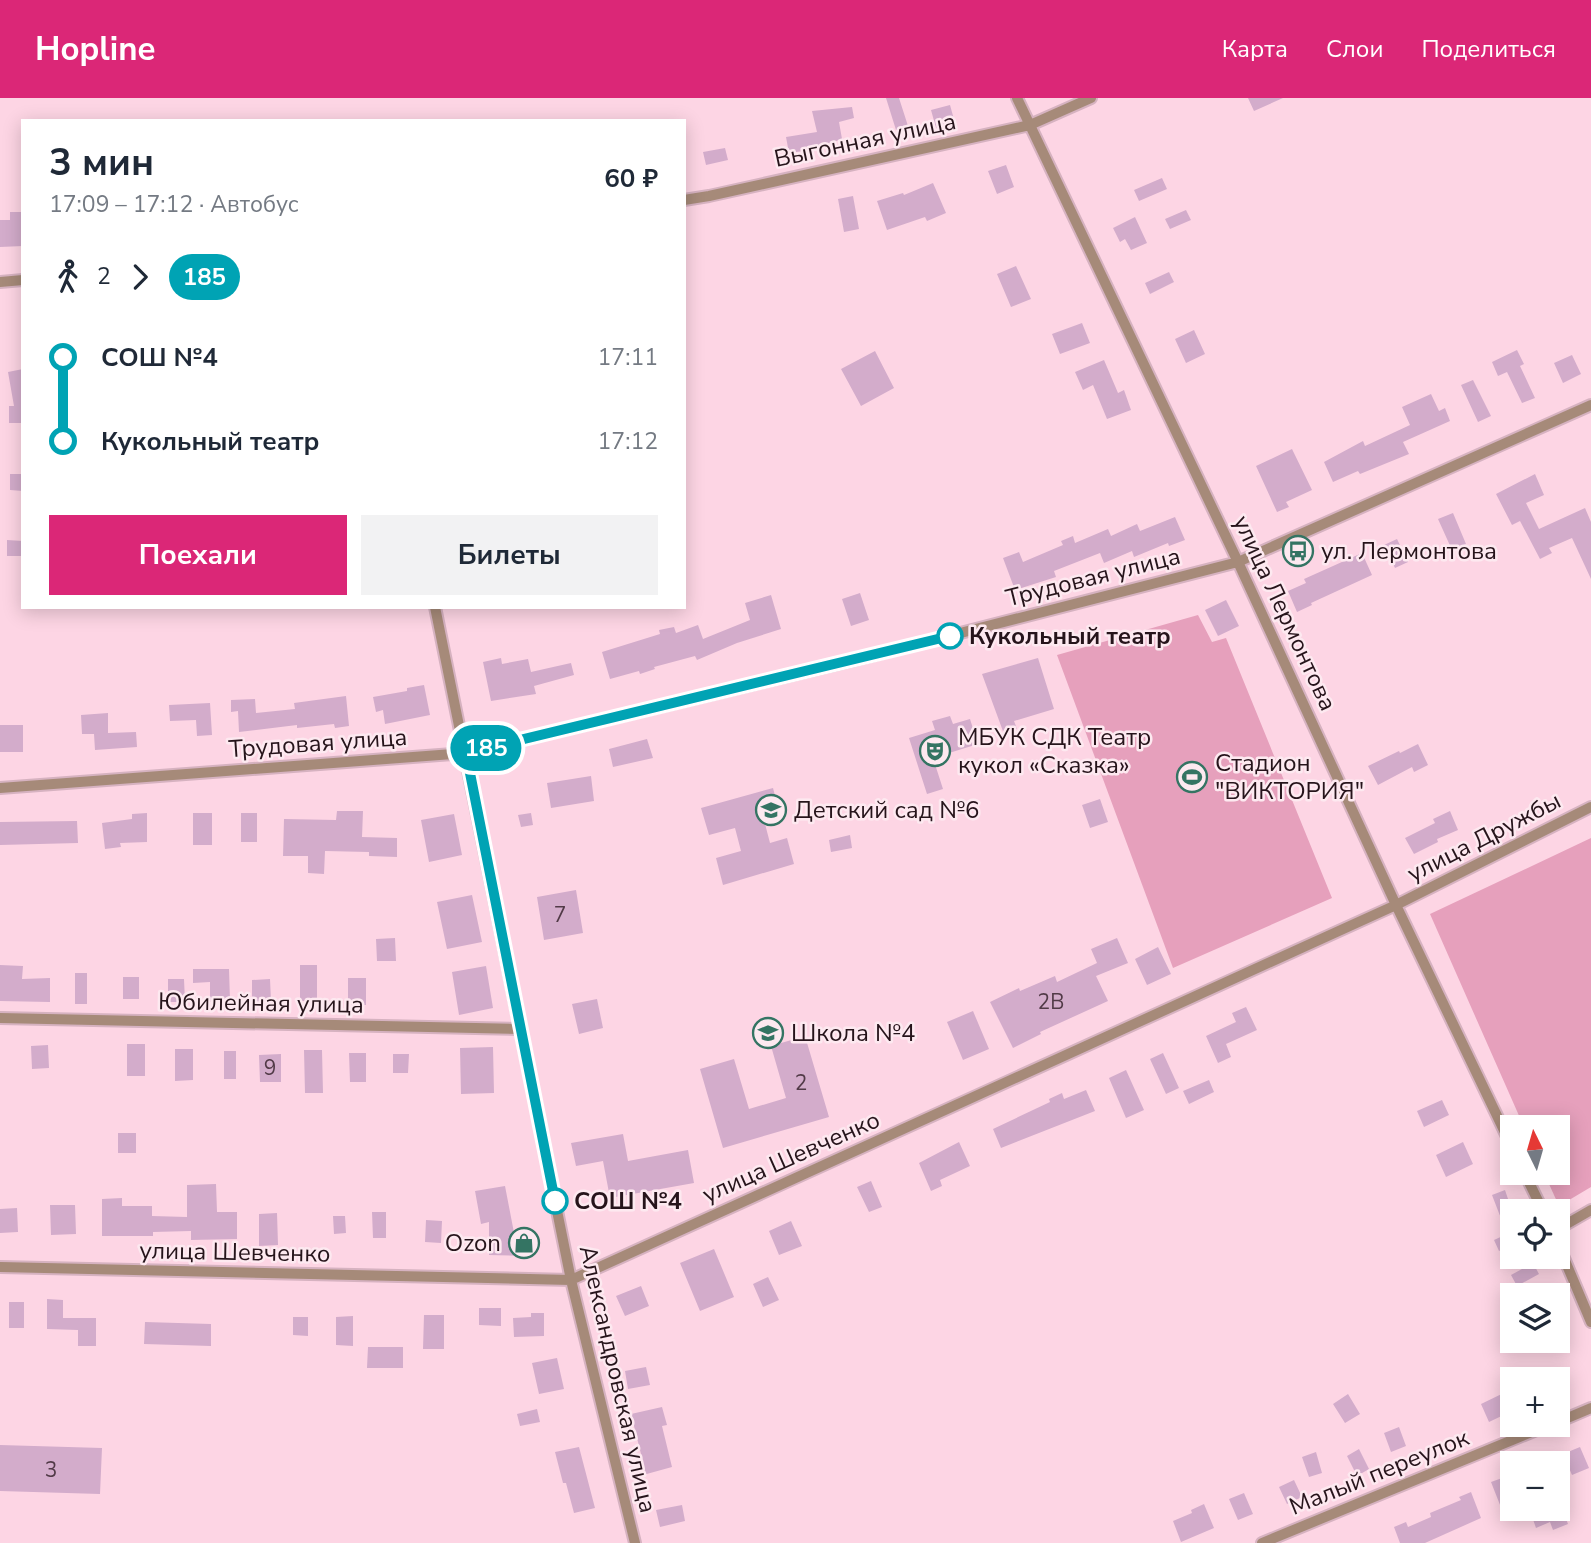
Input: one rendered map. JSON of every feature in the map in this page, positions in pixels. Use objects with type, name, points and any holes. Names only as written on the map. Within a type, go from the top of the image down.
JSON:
[{"type":"street","name":"улица Лермонтова","points":[[1017,98],[1500,1122]]},
{"type":"street","name":"Выгонная улица","points":[[686,200],[1030,125],[1091,98]]},
{"type":"street","points":[[0,282],[21,280]]},
{"type":"street","name":"Трудовая улица","points":[[0,788],[466,753],[838,664],[1238,562],[1591,405]]},
{"type":"street","name":"Александровская улица","points":[[435,609],[571,1280],[635,1543]]},
{"type":"street","name":"улица Дружбы","points":[[1396,905],[1591,807]]},
{"type":"street","name":"улица Шевченко","points":[[0,1267],[571,1280],[1396,905]]},
{"type":"street","name":"Юбилейная улица","points":[[0,1018],[521,1030]]},
{"type":"street","points":[[1570,1222],[1591,1210]]},
{"type":"street","points":[[1569,1269],[1591,1322]]},
{"type":"street","points":[[1570,1417],[1591,1408]]},
{"type":"street","name":"Малый переулок","points":[[1262,1543],[1519,1437]]},
{"type":"shaded area","name":"Стадион \"ВИКТОРИЯ\"","points":[[1198,615],[1212,642],[1226,638],[1332,898],[1173,968],[1057,655]]},
{"type":"shaded area","points":[[1591,838],[1591,1187],[1570,1199],[1556,1199],[1549,1185],[1570,1185],[1570,1115],[1519,1115],[1430,914]]},
{"type":"building","points":[[886,98],[899,98],[908,126],[896,130]]},
{"type":"building","points":[[1248,98],[1283,98],[1254,111]]},
{"type":"building","points":[[950,105],[955,123],[936,128],[931,110]]},
{"type":"building","points":[[852,107],[854,118],[839,122],[842,139],[810,150],[789,153],[786,137],[817,132],[812,111]]},
{"type":"building","points":[[725,148],[728,160],[706,165],[703,152]]},
{"type":"building","points":[[1006,165],[1014,187],[997,194],[988,171]]},
{"type":"building","points":[[1162,178],[1167,189],[1139,201],[1134,190]]},
{"type":"building","points":[[933,183],[946,213],[927,221],[925,217],[887,230],[877,201],[903,193],[904,195]]},
{"type":"building","points":[[853,196],[859,229],[844,232],[838,199]]},
{"type":"building","points":[[1186,210],[1191,220],[1170,229],[1165,219]]},
{"type":"building","points":[[10,212],[21,212],[21,246],[0,247],[0,220],[10,220]]},
{"type":"building","points":[[1135,217],[1147,243],[1131,250],[1125,239],[1120,242],[1113,228]]},
{"type":"building","points":[[1016,266],[1031,299],[1011,307],[997,274]]},
{"type":"building","points":[[1169,272],[1174,282],[1150,294],[1145,283]]},
{"type":"building","points":[[1082,323],[1090,343],[1060,354],[1052,334]]},
{"type":"building","points":[[1194,330],[1205,354],[1186,363],[1175,339]]},
{"type":"building","points":[[1517,350],[1524,364],[1520,366],[1535,398],[1522,403],[1507,372],[1498,376],[1492,362]]},
{"type":"building","points":[[875,351],[894,388],[861,406],[841,369]]},
{"type":"building","points":[[1572,355],[1581,374],[1563,383],[1554,363]]},
{"type":"building","points":[[1104,360],[1118,393],[1124,390],[1131,410],[1107,419],[1093,385],[1083,390],[1075,372]]},
{"type":"building","points":[[21,369],[21,423],[9,423],[9,406],[14,406],[8,372]]},
{"type":"building","points":[[1473,380],[1491,416],[1478,422],[1461,385]]},
{"type":"building","points":[[1431,394],[1439,411],[1445,408],[1450,421],[1403,442],[1409,454],[1333,482],[1324,462],[1363,441],[1365,446],[1410,425],[1402,407]]},
{"type":"building","points":[[1292,449],[1312,490],[1286,502],[1289,507],[1277,512],[1256,466]]},
{"type":"building","points":[[10,474],[21,474],[21,491],[10,490]]},
{"type":"building","points":[[1535,474],[1544,495],[1526,503],[1539,529],[1585,508],[1591,522],[1591,579],[1572,538],[1549,548],[1552,553],[1540,559],[1520,521],[1512,525],[1496,494]]},
{"type":"building","points":[[1453,513],[1466,544],[1452,550],[1438,519]]},
{"type":"building","points":[[1175,517],[1185,540],[1169,546],[1168,543],[1134,557],[1132,551],[1104,563],[1100,553],[1054,571],[1056,577],[1015,590],[1003,558],[1019,552],[1023,562],[1063,545],[1061,541],[1073,536],[1075,543],[1108,529],[1111,536],[1137,524],[1140,531]]},
{"type":"building","points":[[1397,539],[1408,562],[1395,568],[1384,545]]},
{"type":"building","points":[[7,540],[21,541],[21,556],[7,556]]},
{"type":"building","points":[[1362,553],[1372,575],[1297,612],[1288,591],[1306,583],[1304,579]]},
{"type":"building","points":[[860,593],[869,620],[851,626],[842,599]]},
{"type":"building","points":[[771,595],[781,629],[697,660],[695,656],[654,667],[655,669],[640,674],[639,671],[610,679],[602,652],[674,627],[676,633],[698,625],[703,639],[750,620],[745,603]]},
{"type":"building","points":[[1226,600],[1239,626],[1218,636],[1205,610]]},
{"type":"building","points":[[501,658],[502,664],[528,659],[531,672],[571,663],[574,675],[534,686],[536,694],[491,701],[483,662]]},
{"type":"building","points":[[1038,658],[1054,709],[1014,721],[1017,729],[1004,734],[982,674]]},
{"type":"building","points":[[424,685],[430,715],[385,724],[383,710],[376,712],[373,697]]},
{"type":"building","points":[[346,696],[349,726],[335,728],[334,724],[297,728],[297,725],[239,732],[238,711],[231,712],[231,700],[255,699],[256,713],[295,709],[294,703]]},
{"type":"building","points":[[210,703],[212,735],[197,736],[196,720],[170,721],[169,705]]},
{"type":"building","points":[[108,713],[108,733],[136,732],[137,747],[95,750],[94,734],[82,734],[81,715]]},
{"type":"building","name":"МБУК СДК Театр кукол «Сказка»","points":[[950,716],[953,724],[970,719],[978,744],[933,758],[943,789],[927,794],[909,738],[935,730],[932,721]]},
{"type":"building","points":[[0,725],[23,725],[23,752],[0,752]]},
{"type":"building","points":[[647,739],[653,758],[613,767],[609,749]]},
{"type":"building","points":[[1418,744],[1428,765],[1414,772],[1412,767],[1378,785],[1368,766]]},
{"type":"building","points":[[591,776],[594,801],[551,808],[547,783]]},
{"type":"building","points":[[773,788],[780,815],[764,820],[770,843],[787,838],[794,864],[723,885],[716,858],[741,851],[735,828],[709,835],[701,808]]},
{"type":"building","points":[[1100,799],[1108,822],[1090,828],[1082,805]]},
{"type":"building","points":[[337,811],[363,811],[362,837],[397,838],[397,857],[369,856],[369,852],[325,851],[324,874],[308,873],[308,856],[283,856],[284,819],[336,820]]},
{"type":"building","points":[[1450,811],[1458,830],[1437,839],[1438,842],[1414,854],[1405,838],[1435,823],[1433,819]]},
{"type":"building","points":[[147,813],[147,842],[120,843],[121,847],[105,849],[102,823],[132,819],[132,814]]},
{"type":"building","points":[[193,813],[212,813],[212,845],[193,845]]},
{"type":"building","points":[[241,813],[257,813],[257,842],[241,842]]},
{"type":"building","points":[[531,813],[533,825],[521,827],[518,815]]},
{"type":"building","points":[[454,814],[462,855],[429,862],[421,820]]},
{"type":"building","points":[[77,821],[78,843],[0,845],[0,822]]},
{"type":"building","points":[[850,835],[852,848],[831,852],[829,840]]},
{"type":"building","points":[[576,890],[583,933],[544,940],[537,897]]},
{"type":"building","points":[[472,895],[482,942],[447,949],[437,902]]},
{"type":"building","points":[[395,938],[396,961],[377,961],[376,939]]},
{"type":"building","points":[[1117,938],[1128,963],[1096,976],[1108,1001],[1040,1032],[1041,1034],[1013,1048],[990,1002],[1019,988],[1020,991],[1055,976],[1057,982],[1097,963],[1091,949]]},
{"type":"building","points":[[1158,947],[1171,974],[1147,985],[1135,959]]},
{"type":"building","points":[[0,965],[23,966],[22,979],[50,978],[50,1002],[0,1001]]},
{"type":"building","points":[[300,965],[317,965],[317,1001],[300,1001]]},
{"type":"building","points":[[486,966],[493,1008],[459,1015],[452,972]]},
{"type":"building","points":[[193,969],[229,969],[230,1001],[210,1002],[210,982],[193,983]]},
{"type":"building","points":[[75,973],[87,973],[87,1004],[75,1004]]},
{"type":"building","points":[[123,977],[139,977],[139,999],[123,999]]},
{"type":"building","points":[[348,978],[366,978],[366,1005],[348,1005]]},
{"type":"building","points":[[168,979],[184,979],[185,1002],[168,1002]]},
{"type":"building","points":[[270,979],[271,1001],[252,1002],[252,980]]},
{"type":"building","points":[[597,999],[603,1028],[579,1034],[572,1004]]},
{"type":"building","points":[[1246,1007],[1257,1030],[1226,1044],[1231,1057],[1218,1063],[1206,1036],[1236,1022],[1232,1013]]},
{"type":"building","points":[[973,1011],[989,1049],[963,1060],[947,1022]]},
{"type":"building","points":[[805,1036],[829,1117],[723,1148],[700,1069],[734,1059],[749,1109],[786,1098],[771,1046]]},
{"type":"building","points":[[127,1044],[145,1044],[145,1076],[127,1076]]},
{"type":"building","points":[[48,1045],[49,1068],[32,1069],[31,1046]]},
{"type":"building","points":[[493,1047],[494,1093],[461,1094],[460,1048]]},
{"type":"building","points":[[175,1049],[193,1049],[193,1080],[175,1081]]},
{"type":"building","points":[[304,1050],[322,1050],[323,1093],[305,1093]]},
{"type":"building","points":[[224,1051],[236,1051],[236,1079],[224,1079]]},
{"type":"building","points":[[349,1053],[366,1053],[366,1082],[350,1082]]},
{"type":"building","points":[[1163,1053],[1179,1088],[1166,1094],[1150,1059]]},
{"type":"building","points":[[281,1054],[281,1082],[260,1082],[259,1055]]},
{"type":"building","points":[[393,1054],[409,1054],[408,1073],[393,1073]]},
{"type":"building","points":[[1126,1070],[1144,1110],[1126,1118],[1109,1078]]},
{"type":"building","points":[[1209,1080],[1214,1092],[1189,1104],[1183,1091]]},
{"type":"building","points":[[1086,1090],[1095,1111],[1001,1148],[993,1129],[1050,1102],[1049,1099],[1062,1093],[1064,1099]]},
{"type":"building","points":[[1442,1100],[1449,1115],[1424,1127],[1417,1111]]},
{"type":"building","points":[[118,1133],[136,1133],[136,1153],[118,1153]]},
{"type":"building","points":[[623,1134],[628,1161],[688,1150],[694,1183],[610,1198],[603,1161],[576,1166],[571,1143]]},
{"type":"building","points":[[959,1142],[970,1166],[940,1180],[942,1186],[931,1191],[919,1163]]},
{"type":"building","points":[[1463,1142],[1473,1164],[1446,1177],[1436,1155]]},
{"type":"building","points":[[871,1181],[882,1207],[869,1212],[857,1187]]},
{"type":"building","points":[[216,1184],[217,1212],[237,1212],[237,1239],[191,1240],[191,1231],[153,1232],[153,1236],[102,1236],[102,1199],[122,1198],[122,1206],[152,1206],[152,1216],[187,1217],[187,1185]]},
{"type":"building","points":[[505,1186],[515,1238],[528,1238],[528,1256],[489,1255],[489,1222],[481,1224],[475,1191]]},
{"type":"building","points":[[1505,1190],[1508,1199],[1500,1199],[1500,1216],[1492,1195]]},
{"type":"building","points":[[50,1205],[75,1205],[76,1234],[51,1235]]},
{"type":"building","points":[[17,1208],[18,1232],[0,1233],[0,1209]]},
{"type":"building","points":[[372,1212],[386,1212],[386,1238],[373,1238]]},
{"type":"building","points":[[277,1213],[278,1245],[259,1246],[259,1214]]},
{"type":"building","points":[[333,1216],[345,1216],[346,1233],[334,1234]]},
{"type":"building","points":[[426,1220],[442,1221],[441,1243],[425,1242]]},
{"type":"building","points":[[791,1221],[802,1246],[779,1255],[769,1231]]},
{"type":"building","points":[[1500,1237],[1500,1251],[1499,1251],[1494,1240]]},
{"type":"building","points":[[714,1249],[734,1297],[700,1311],[680,1263]]},
{"type":"building","points":[[1522,1269],[1536,1269],[1539,1274],[1522,1283],[1515,1283],[1511,1275]]},
{"type":"building","points":[[768,1277],[779,1300],[763,1307],[753,1284]]},
{"type":"building","points":[[641,1286],[649,1306],[625,1316],[616,1296]]},
{"type":"building","points":[[47,1299],[63,1300],[63,1318],[96,1318],[96,1346],[78,1346],[78,1330],[47,1329]]},
{"type":"building","points":[[9,1302],[24,1302],[24,1328],[9,1328]]},
{"type":"building","points":[[479,1308],[501,1308],[501,1326],[479,1325]]},
{"type":"building","points":[[531,1313],[544,1313],[544,1336],[514,1337],[513,1318],[531,1317]]},
{"type":"building","points":[[424,1315],[444,1315],[444,1349],[423,1349]]},
{"type":"building","points":[[353,1316],[353,1346],[336,1345],[336,1317]]},
{"type":"building","points":[[293,1317],[308,1317],[308,1336],[293,1335]]},
{"type":"building","points":[[145,1322],[211,1324],[211,1346],[144,1344]]},
{"type":"building","points":[[368,1347],[403,1347],[403,1368],[367,1368]]},
{"type":"building","points":[[557,1358],[564,1389],[539,1394],[532,1363]]},
{"type":"building","points":[[646,1367],[650,1385],[628,1389],[625,1371]]},
{"type":"building","points":[[1348,1394],[1360,1414],[1345,1423],[1333,1404]]},
{"type":"building","points":[[1500,1395],[1500,1417],[1489,1422],[1481,1404]]},
{"type":"building","points":[[662,1407],[667,1425],[662,1426],[672,1467],[643,1475],[631,1414]]},
{"type":"building","points":[[537,1409],[540,1422],[520,1426],[517,1414]]},
{"type":"building","points":[[1399,1427],[1406,1446],[1391,1452],[1384,1433]]},
{"type":"building","points":[[0,1445],[102,1448],[100,1494],[0,1491]]},
{"type":"building","points":[[579,1447],[595,1508],[574,1513],[555,1452]]},
{"type":"building","points":[[1580,1447],[1589,1468],[1572,1475],[1570,1451]]},
{"type":"building","points":[[1359,1449],[1369,1469],[1357,1476],[1347,1456]]},
{"type":"building","points":[[1316,1452],[1322,1473],[1309,1477],[1302,1457]]},
{"type":"building","points":[[1500,1479],[1500,1505],[1491,1482]]},
{"type":"building","points":[[1294,1480],[1302,1497],[1287,1504],[1279,1487]]},
{"type":"building","points":[[1471,1492],[1481,1518],[1425,1543],[1400,1543],[1394,1527],[1406,1522],[1408,1527],[1431,1517],[1430,1513],[1461,1500],[1459,1497]]},
{"type":"building","points":[[1244,1493],[1253,1514],[1238,1520],[1229,1499]]},
{"type":"building","points":[[1204,1504],[1214,1528],[1181,1542],[1173,1521],[1192,1513],[1191,1510]]},
{"type":"building","points":[[682,1505],[685,1521],[660,1527],[656,1510]]},
{"type":"building","points":[[1534,1521],[1567,1521],[1568,1524],[1553,1530],[1550,1522],[1536,1528]]},
{"type":"bus line","name":"185","points":[[555,1201],[466,753],[950,636]]},
{"type":"place","name":"ул. Лермонтова","points":[[1298,551]]},
{"type":"place","name":"Кукольный театр","points":[[950,636]]},
{"type":"place","name":"МБУК СДК Театр кукол «Сказка»","points":[[935,751]]},
{"type":"place","name":"Стадион \"ВИКТОРИЯ\"","points":[[1192,777]]},
{"type":"place","name":"Детский сад №6","points":[[771,810]]},
{"type":"place","name":"Школа №4","points":[[768,1033]]},
{"type":"place","name":"СОШ №4","points":[[555,1201]]},
{"type":"place","name":"Ozon","points":[[524,1243]]}]
